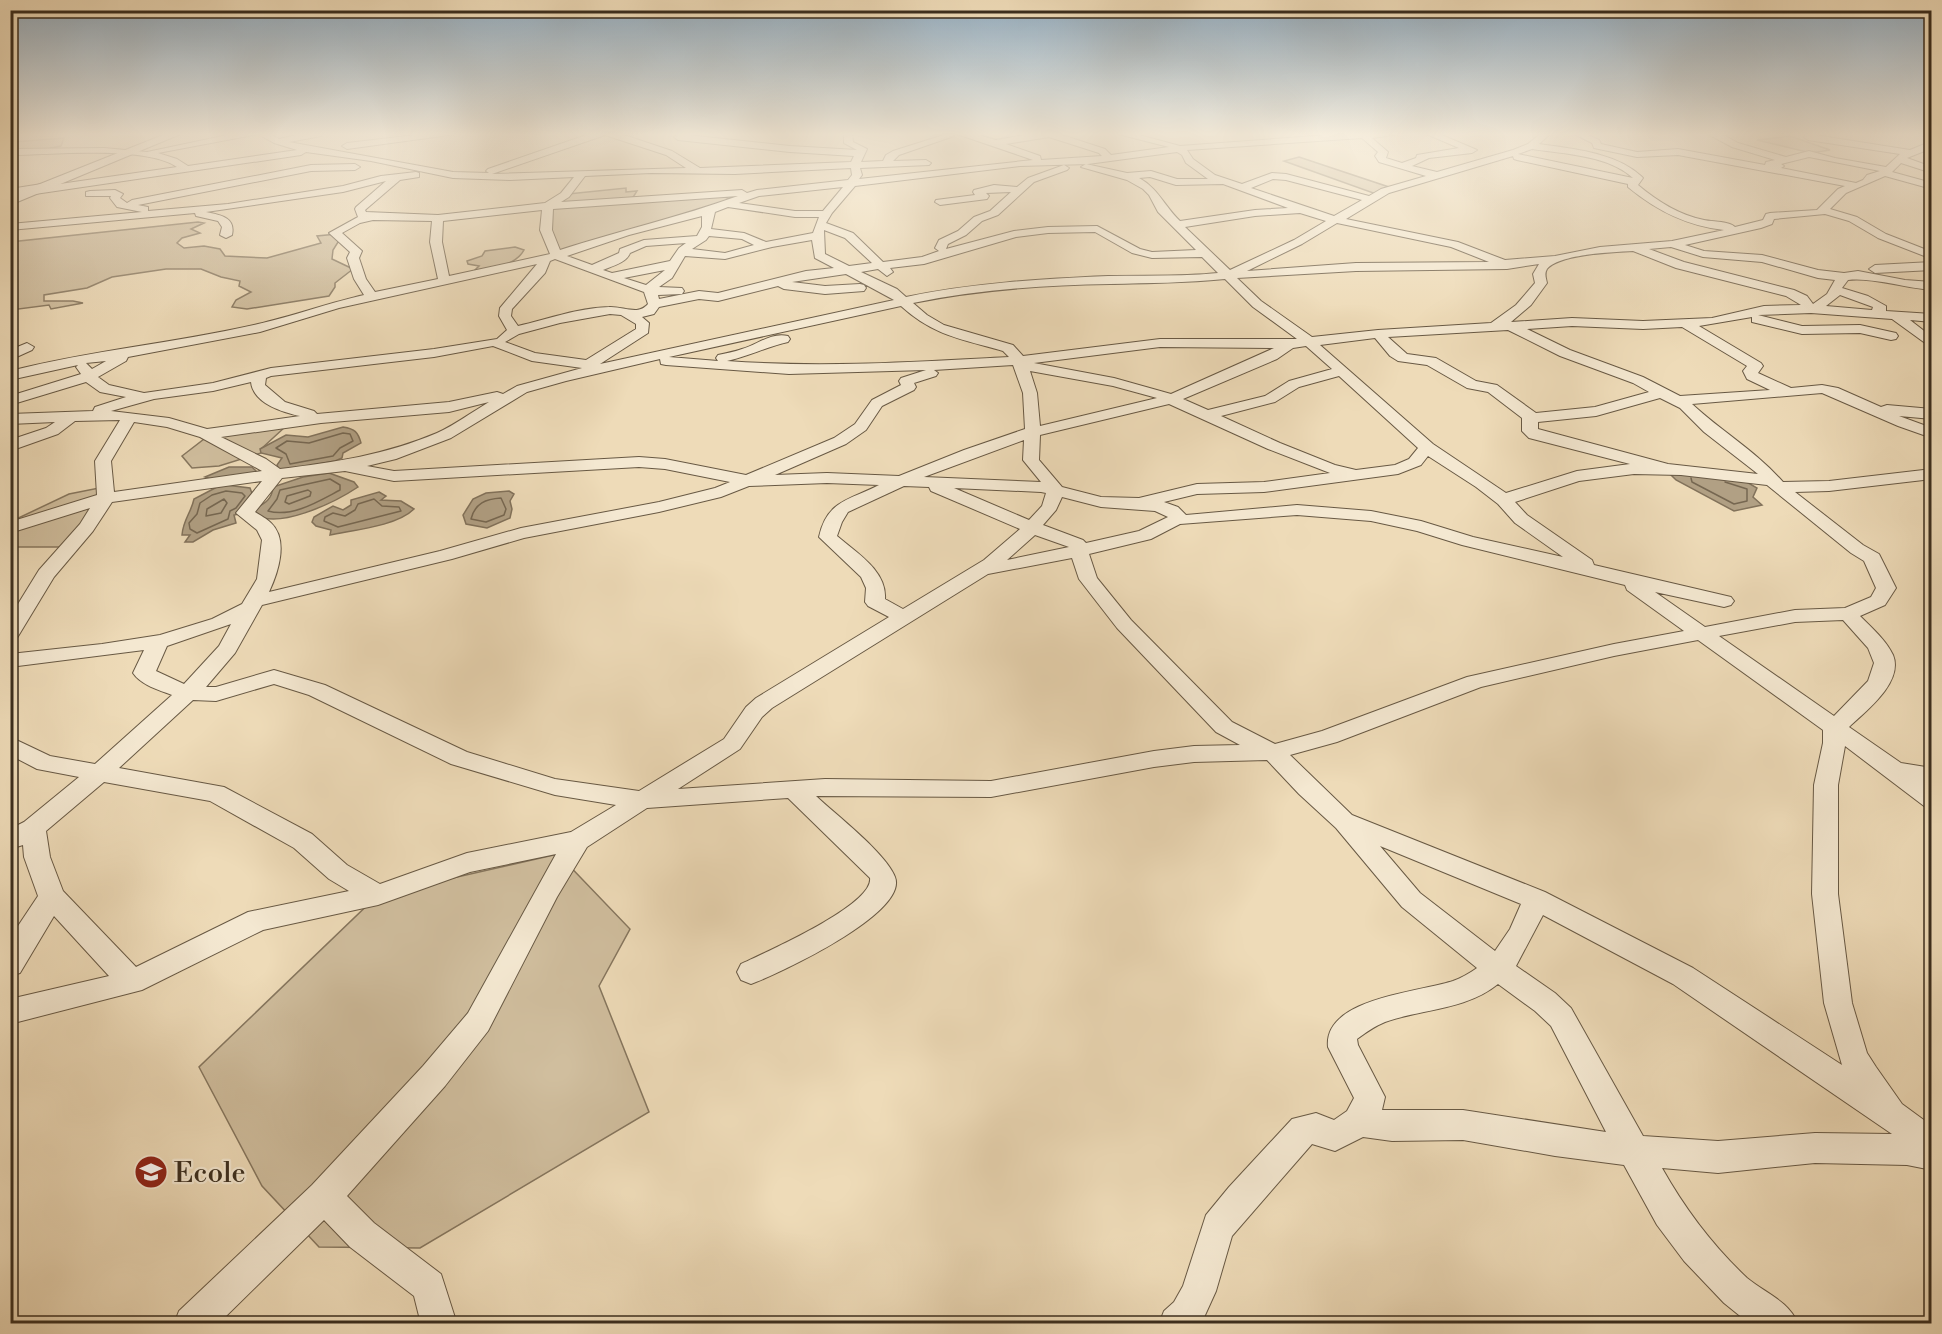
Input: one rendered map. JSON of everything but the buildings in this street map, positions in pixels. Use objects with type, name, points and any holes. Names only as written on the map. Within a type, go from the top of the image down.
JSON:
[{"type":"street","points":[[10,201],[25,195]]},
{"type":"street","points":[[117,195],[115,198],[121,205],[153,212],[200,214],[222,219],[228,227],[226,235]]},
{"type":"street","points":[[11,227],[72,212],[174,195]]},
{"type":"street","points":[[11,227],[153,212],[228,207],[297,195]]},
{"type":"street","points":[[373,217],[360,213],[360,209],[375,195]]},
{"type":"street","points":[[518,195],[528,208]]},
{"type":"street","points":[[514,331],[505,316],[506,308],[551,258],[546,230],[548,206],[560,195]]},
{"type":"street","points":[[633,199],[636,195]]},
{"type":"street","points":[[372,297],[360,279],[352,258],[356,251],[335,233],[357,220],[373,217],[438,218],[680,195]]},
{"type":"street","points":[[649,289],[668,275],[678,258],[704,235],[710,210],[718,195]]},
{"type":"street","points":[[731,195],[795,214],[825,214]]},
{"type":"street","points":[[841,195],[833,202],[825,214],[818,231],[819,256],[845,269],[866,286]]},
{"type":"street","points":[[940,202],[983,195]]},
{"type":"street","points":[[633,315],[649,311],[655,304],[699,295],[718,297],[793,278],[879,264],[924,260],[938,251],[942,242],[962,233],[978,219],[994,213],[1013,195]]},
{"type":"street","points":[[1153,195],[1162,210],[1204,253],[1298,342],[1342,371],[1427,447],[1504,500],[1521,519],[1595,571]]},
{"type":"street","points":[[1265,195],[1305,211],[1337,220],[1468,248],[1507,265]]},
{"type":"street","points":[[1309,197],[1313,195]]},
{"type":"street","points":[[1356,195],[1369,199]]},
{"type":"street","points":[[1229,275],[1298,242],[1376,195]]},
{"type":"street","points":[[1642,195],[1677,216],[1726,227],[1748,228]]},
{"type":"street","points":[[632,362],[953,291],[1048,282],[1177,280],[1356,267],[1507,265],[1555,259],[1585,252],[1672,244],[1748,228],[1768,222],[1770,216],[1810,214],[1823,210],[1838,195]]},
{"type":"street","points":[[153,212],[152,203],[166,197]]},
{"type":"street","points":[[277,198],[292,204],[319,204]]},
{"type":"street","points":[[347,202],[368,201]]},
{"type":"street","points":[[1331,207],[1348,212]]},
{"type":"street","points":[[16,395],[131,352],[260,328],[335,305],[551,258],[625,233],[710,210]]},
{"type":"street","points":[[1823,210],[1853,219],[1882,236],[1932,256]]},
{"type":"street","points":[[1177,225],[1261,213],[1305,211]]},
{"type":"street","points":[[438,218],[435,225],[437,256],[445,282]]},
{"type":"street","points":[[611,277],[678,258],[725,256],[818,231],[839,228],[853,236],[890,274]]},
{"type":"street","points":[[821,319],[844,307],[866,286],[890,274],[960,248],[1014,234],[1077,229],[1100,230],[1143,253],[1169,256],[1204,253]]},
{"type":"street","points":[[591,270],[615,261],[625,255],[624,251],[644,243],[704,235],[744,236],[764,245]]},
{"type":"street","points":[[1430,239],[1447,247],[1457,256],[1459,262],[1456,267]]},
{"type":"street","points":[[1672,244],[1707,255],[1762,259],[1818,274],[1844,277],[1880,268],[1932,266]]},
{"type":"street","points":[[1634,248],[1680,265],[1790,292],[1816,309]]},
{"type":"street","points":[[10,1011],[132,982],[257,920],[378,896],[467,863],[578,840],[732,744],[755,709],[903,617],[987,569],[1013,548],[1051,507],[1055,498],[1055,489],[1032,463],[1029,453],[1033,432],[1030,393],[1020,363],[1008,348],[939,328],[922,318],[893,292],[866,286],[825,290],[771,284],[680,291],[649,289],[551,258]]},
{"type":"street","points":[[1493,328],[1511,317],[1536,292],[1541,283],[1539,274],[1542,267],[1555,259]]},
{"type":"street","points":[[1755,270],[1851,293],[1875,303],[1881,306],[1879,311],[1891,315],[1932,344]]},
{"type":"street","points":[[1858,275],[1898,283],[1932,286]]},
{"type":"street","points":[[1816,309],[1819,304],[1833,296],[1844,277]]},
{"type":"street","points":[[649,289],[655,304]]},
{"type":"street","points":[[206,434],[321,418],[449,407],[522,389],[593,366],[632,362],[713,363],[789,370],[843,370],[1020,363],[1160,343],[1298,342],[1378,334],[1572,322],[1643,325],[1684,323],[1731,319],[1753,311],[1816,309],[1932,318]]},
{"type":"street","points":[[10,446],[52,431],[117,398],[213,387],[260,375],[453,351],[494,342],[514,331],[596,312],[623,311],[633,315],[642,323],[643,330]]},
{"type":"street","points":[[1739,316],[1774,321],[1794,328],[1865,328],[1891,336]]},
{"type":"street","points":[[643,330],[713,363],[752,351],[761,344],[785,339],[799,331],[804,323]]},
{"type":"street","points":[[1684,323],[1756,366],[1749,371],[1752,376],[1789,393]]},
{"type":"street","points":[[158,643],[144,673],[163,684],[188,693],[216,694],[274,677],[317,690],[459,758],[555,787],[644,800],[793,789],[991,789],[1154,759],[1194,754],[1273,752],[1329,737],[1475,682],[1701,633],[1802,614],[1824,616],[1848,614],[1878,601],[1886,588],[1872,558],[1850,544],[1776,484],[1757,464],[1710,429],[1680,401],[1615,370],[1545,344],[1513,327]]},
{"type":"street","points":[[494,342],[532,357],[593,366],[643,330]]},
{"type":"street","points":[[1378,334],[1395,353],[1403,358],[1431,361],[1472,386],[1492,388],[1532,418],[1596,411],[1664,392]]},
{"type":"street","points":[[903,617],[875,603],[876,588],[868,574],[830,539],[828,534],[841,509],[900,480],[991,445],[1033,432],[1171,399],[1272,356],[1298,342]]},
{"type":"street","points":[[10,356],[27,347]]},
{"type":"street","points":[[10,376],[48,365],[84,368],[114,362],[131,352]]},
{"type":"street","points":[[1020,363],[1114,382],[1171,399],[1274,446],[1329,468],[1357,475]]},
{"type":"street","points":[[10,662],[110,652],[158,643],[206,629],[251,605],[521,533],[702,497],[749,481],[840,441],[861,427],[877,403],[909,387],[906,381],[951,364]]},
{"type":"street","points":[[84,368],[101,387],[117,398]]},
{"type":"street","points":[[1208,415],[1270,399],[1294,384],[1342,371]]},
{"type":"street","points":[[260,375],[258,385],[272,402],[321,418]]},
{"type":"street","points":[[10,528],[106,498],[345,466],[390,456],[436,438],[522,389]]},
{"type":"street","points":[[1680,401],[1720,395],[1758,397],[1827,390],[1932,433]]},
{"type":"street","points":[[16,395],[84,415]]},
{"type":"street","points":[[1878,410],[1932,414]]},
{"type":"street","points":[[10,419],[48,419],[84,415],[130,417],[169,423],[206,434],[260,462],[277,474]]},
{"type":"street","points":[[10,634],[46,574],[87,527],[106,498],[103,461],[130,417]]},
{"type":"street","points":[[1532,418],[1530,431],[1539,437],[1609,452],[1664,468]]},
{"type":"street","points":[[10,431],[48,419]]},
{"type":"street","points":[[1140,503],[1197,489],[1264,487],[1357,475],[1411,465],[1427,447]]},
{"type":"street","points":[[345,466],[374,474],[394,476],[639,462],[665,464],[749,481],[827,478],[1055,489],[1101,502],[1140,503],[1166,508],[1179,518]]},
{"type":"street","points":[[1745,477],[1757,464]]},
{"type":"street","points":[[1504,500],[1586,474],[1664,468],[1694,469],[1776,484],[1829,486],[1932,474]]},
{"type":"street","points":[[132,982],[52,897],[37,857],[22,834],[70,799],[188,693],[228,649],[266,579],[271,554],[271,540],[266,527],[245,513],[277,474]]},
{"type":"street","points":[[925,482],[996,514],[1075,543],[1088,579],[1124,624],[1224,727],[1273,752],[1343,821],[1411,900],[1468,946],[1545,1002],[1561,1017],[1670,1213],[1696,1249],[1736,1291],[1780,1323]]},
{"type":"street","points":[[987,569],[1081,557],[1145,535],[1179,518],[1216,518],[1297,510],[1371,516],[1421,526],[1468,541],[1626,580],[1724,601]]},
{"type":"street","points":[[1626,580],[1895,770],[1932,800]]},
{"type":"street","points":[[1833,728],[1863,703],[1876,687],[1884,669],[1884,655],[1848,614]]},
{"type":"street","points":[[1833,728],[1834,742],[1826,785],[1825,894],[1838,1003],[1853,1057],[1896,1118]]},
{"type":"street","points":[[10,745],[45,764],[216,793],[303,841],[338,872],[378,896]]},
{"type":"street","points":[[1895,770],[1932,776]]},
{"type":"street","points":[[751,972],[854,917],[871,904],[883,889],[882,875],[873,864],[793,789]]},
{"type":"street","points":[[1343,821],[1536,898],[1683,976],[1896,1118],[1932,1146]]},
{"type":"street","points":[[192,1323],[324,1197],[434,1076],[478,1022],[547,891],[578,840]]},
{"type":"street","points":[[10,965],[52,897]]},
{"type":"street","points":[[1177,1323],[1184,1317],[1205,1274],[1219,1226],[1239,1201],[1293,1145],[1304,1130],[1316,1128],[1335,1136],[1360,1122],[1370,1097],[1344,1047],[1342,1039],[1345,1031],[1376,1013],[1462,989],[1484,979],[1499,967],[1522,934],[1536,898]]},
{"type":"street","points":[[1360,1122],[1392,1126],[1463,1125],[1555,1141],[1634,1151],[1718,1157],[1815,1148],[1907,1150],[1932,1155]]},
{"type":"street","points":[[324,1197],[362,1235],[429,1286],[439,1323]]},
{"type":"shaded area","points":[[566,195],[634,195],[632,199],[551,205]]},
{"type":"shaded area","points":[[702,195],[721,195],[732,200],[560,253],[550,230],[550,207]]},
{"type":"shaded area","points":[[204,223],[191,229],[200,233],[182,238],[177,243],[184,248],[204,246],[220,249],[225,256],[267,258],[321,243],[317,236],[337,234],[340,239],[333,250],[332,259],[353,269],[335,283],[329,296],[247,309],[232,307],[236,300],[251,292],[239,286],[240,281],[201,269],[166,269],[112,277],[87,288],[44,295],[44,301],[83,303],[51,309],[49,305],[11,310],[10,242]]},
{"type":"shaded area","points":[[515,247],[524,250],[515,259],[503,265],[475,270],[479,266],[468,264],[467,261],[482,256],[485,251]]},
{"type":"shaded area","points":[[285,427],[261,449],[261,453],[219,466],[192,468],[182,456],[208,436]]},
{"type":"shaded area","points":[[104,487],[67,547],[11,547],[10,522],[69,494]]},
{"type":"shaded area","points":[[558,854],[630,929],[599,986],[649,1112],[420,1248],[319,1247],[262,1186],[199,1067],[378,895]]},
{"type":"water","points":[[343,427],[355,432],[361,443],[343,453],[342,458],[335,461],[280,471],[277,465],[282,458],[261,453],[260,449],[286,435],[308,437]]},
{"type":"water","points":[[229,467],[252,467],[256,471],[255,474],[211,479],[205,477]]},
{"type":"water","points":[[1675,470],[1745,481],[1757,488],[1753,497],[1762,505],[1734,511],[1676,480],[1670,474]]},
{"type":"water","points":[[329,473],[354,482],[358,487],[321,507],[289,517],[274,519],[261,517],[251,511],[269,499],[273,487],[303,477]]},
{"type":"water","points":[[226,485],[250,488],[253,496],[239,514],[234,515],[236,523],[213,530],[193,542],[185,542],[190,535],[182,535],[183,530],[194,499]]},
{"type":"water","points":[[509,491],[514,494],[510,501],[512,509],[510,518],[487,528],[466,524],[463,515],[473,499],[486,493]]},
{"type":"water","points":[[379,492],[386,496],[381,500],[401,501],[414,509],[397,520],[330,535],[331,530],[316,526],[312,522],[314,517],[333,506],[343,510],[351,505],[351,500]]},
{"type":"place","name":"Ecole","points":[[151,1172]]}]
